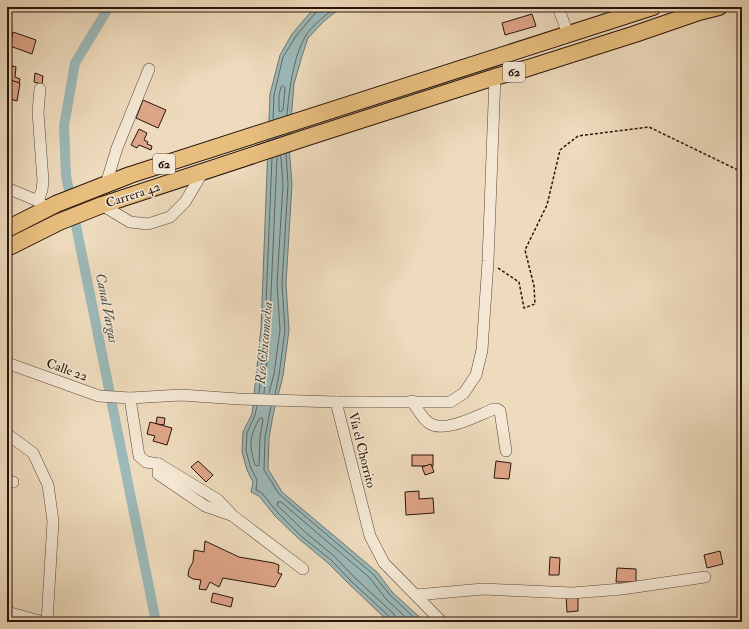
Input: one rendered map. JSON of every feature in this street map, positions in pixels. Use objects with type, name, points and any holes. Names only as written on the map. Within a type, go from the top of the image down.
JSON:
[{"type":"highway","name":"62","points":[[568,34],[653,7]]},
{"type":"highway","name":"62","points":[[495,77],[719,7]]},
{"type":"highway","name":"Carrera 42","points":[[7,229],[47,204],[250,136],[568,34]]},
{"type":"highway","name":"Carrera 42","points":[[7,248],[82,212],[495,77]]},
{"type":"street","points":[[558,7],[568,34]]},
{"type":"street","points":[[106,184],[118,148],[149,69]]},
{"type":"street","points":[[336,402],[450,402],[464,393],[476,375],[482,350],[488,261],[495,77]]},
{"type":"street","points":[[40,89],[38,112],[42,190],[47,204]]},
{"type":"street","points":[[102,205],[130,222],[148,224],[170,217],[185,202],[203,172]]},
{"type":"street","points":[[7,188],[47,204]]},
{"type":"street","name":"Calle 22","points":[[7,363],[99,396],[124,398]]},
{"type":"street","name":"Vía el Chorrito","points":[[124,398],[181,396],[336,402],[370,536],[384,563],[442,622]]},
{"type":"street","points":[[124,398],[139,456],[146,462],[159,464],[158,474],[205,506],[233,516],[303,569]]},
{"type":"street","points":[[412,401],[428,423],[439,427],[456,424],[497,409],[500,412],[506,451]]},
{"type":"street","points":[[7,434],[33,453],[48,485],[53,521],[46,622]]},
{"type":"street","points":[[416,595],[483,589],[572,593],[622,589],[705,577]]},
{"type":"street","points":[[7,612],[43,622]]},
{"type":"path","points":[[7,12],[17,7]]},
{"type":"path","points":[[488,261],[519,282],[524,308],[534,304],[534,286],[525,250],[547,205],[560,150],[578,136],[649,127],[742,172]]},
{"type":"water","name":"Río Chicamocha","points":[[315,7],[342,7],[324,21],[308,38],[294,84],[289,146],[292,184],[286,284],[289,330],[283,376],[269,438],[268,469],[282,492],[377,572],[392,592],[425,622],[389,622],[328,563],[299,539],[275,516],[259,496],[251,492],[253,482],[247,470],[242,452],[243,432],[252,414],[261,328],[270,94],[280,55],[292,34]]},
{"type":"building","points":[[532,14],[536,26],[505,35],[502,23]]},
{"type":"building","points":[[13,32],[36,40],[32,54],[10,46]]},
{"type":"building","points":[[7,64],[16,67],[15,77],[20,79],[19,83],[7,79]]},
{"type":"building","points":[[35,73],[43,76],[42,84],[34,82]]},
{"type":"building","points":[[7,79],[20,83],[17,101],[7,98]]},
{"type":"building","points":[[143,100],[166,110],[158,128],[136,118]]},
{"type":"building","points":[[139,129],[147,133],[144,140],[148,142],[147,144],[152,146],[151,150],[139,145],[137,148],[131,145]]},
{"type":"building","points":[[157,417],[165,418],[164,425],[156,424]]},
{"type":"building","points":[[150,422],[172,428],[167,445],[153,441],[155,436],[147,434]]},
{"type":"building","points":[[412,455],[433,455],[433,466],[412,466]]},
{"type":"building","points":[[198,461],[213,475],[206,482],[191,467]]},
{"type":"building","points":[[496,461],[511,463],[509,479],[494,478]]},
{"type":"building","points":[[431,464],[434,472],[425,475],[422,467]]},
{"type":"building","points":[[419,491],[419,499],[433,498],[434,513],[406,515],[405,492]]},
{"type":"building","points":[[205,541],[239,557],[279,565],[278,573],[282,574],[275,587],[223,578],[219,587],[210,582],[206,590],[199,589],[201,580],[193,579],[188,576],[189,569],[193,562],[194,550],[204,552]]},
{"type":"building","points":[[720,551],[723,564],[707,568],[704,555]]},
{"type":"building","points":[[550,557],[560,558],[559,575],[549,575]]},
{"type":"building","points":[[617,568],[636,569],[636,582],[616,582]]},
{"type":"building","points":[[213,593],[233,598],[231,607],[211,602]]},
{"type":"building","points":[[578,593],[578,611],[567,612],[566,594]]},
{"type":"waterway","name":"Canal Vargas","points":[[109,7],[75,63],[64,126],[66,176],[156,622]]}]
